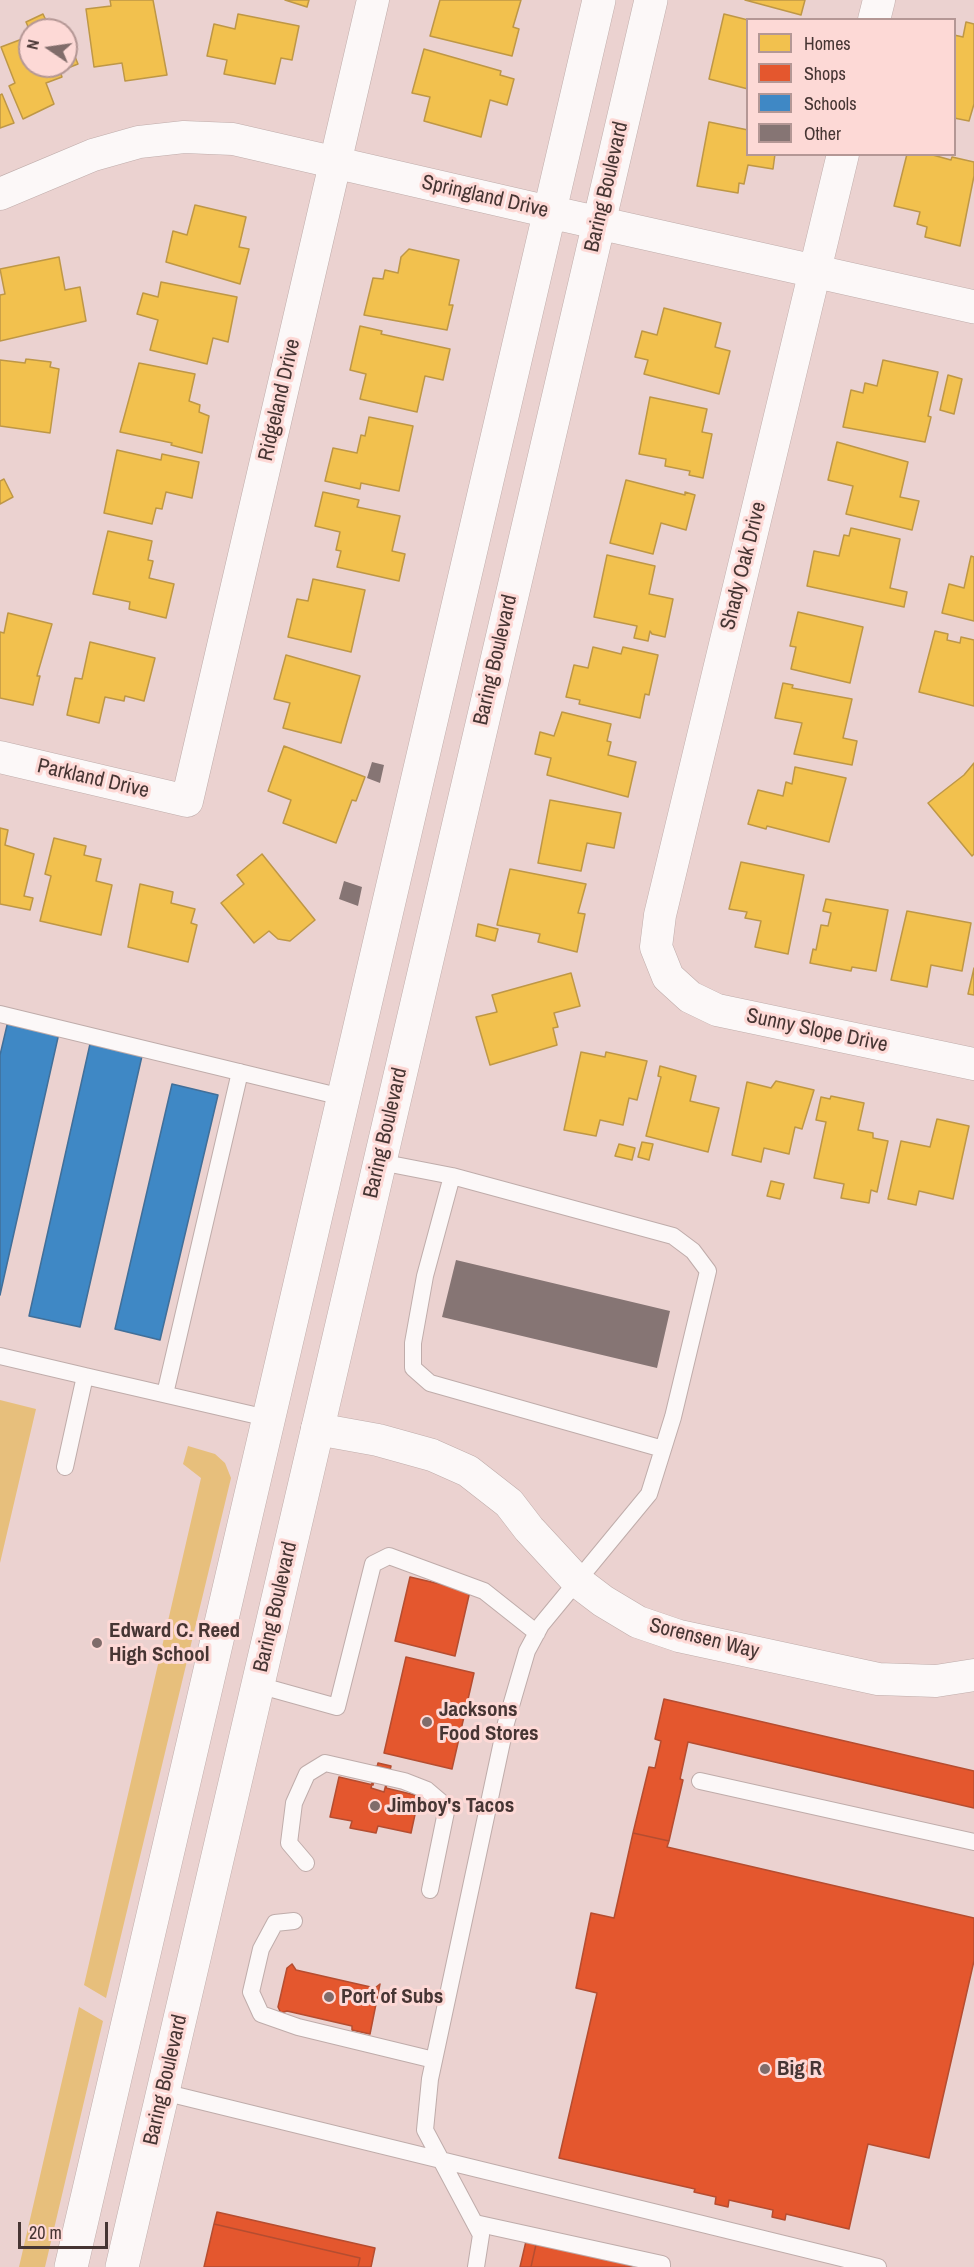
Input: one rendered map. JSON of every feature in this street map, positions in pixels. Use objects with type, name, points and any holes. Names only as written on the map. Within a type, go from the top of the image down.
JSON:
[{"type":"main road","points":[[71,2267],[599,0]]},
{"type":"main road","name":"Baring Boulevard","points":[[122,2267],[651,0]]},
{"type":"main road","name":"Springland Drive","points":[[550,212],[974,307]]},
{"type":"main road","points":[[267,1418],[317,1429]]},
{"type":"street","name":"Ridgeland Drive","points":[[186,801],[373,0]]},
{"type":"street","points":[[874,18],[879,0]]},
{"type":"street","name":"Springland Drive","points":[[0,194],[93,156],[139,142],[184,137],[233,139],[550,212]]},
{"type":"street","name":"Shady Oak Drive","points":[[668,977],[656,947],[660,915],[843,156]]},
{"type":"street","name":"Parkland Drive","points":[[0,757],[186,801]]},
{"type":"street","name":"Sunny Slope Drive","points":[[668,977],[690,997],[717,1010],[974,1064]]},
{"type":"street","name":"Sorensen Way","points":[[317,1429],[378,1440],[432,1455],[468,1471],[509,1503],[529,1529],[578,1582],[603,1601],[638,1622],[679,1636],[878,1679],[936,1681],[974,1676]]},
{"type":"lane","points":[[0,1014],[342,1097]]},
{"type":"lane","points":[[165,1394],[240,1072]]},
{"type":"lane","points":[[380,1162],[452,1176],[673,1236],[693,1251],[708,1271],[650,1494],[537,1633],[527,1651],[506,1723],[434,2060],[424,2130],[481,2235],[476,2267]]},
{"type":"lane","points":[[452,1176],[425,1276],[413,1343],[413,1368],[430,1383],[663,1449]]},
{"type":"lane","points":[[0,1356],[267,1418]]},
{"type":"lane","points":[[65,1467],[85,1376]]},
{"type":"lane","points":[[258,1685],[337,1707],[373,1564],[389,1556],[484,1591],[537,1633]]},
{"type":"lane","points":[[306,1863],[289,1843],[294,1803],[307,1774],[325,1763],[404,1781],[427,1790],[447,1807],[430,1890]]},
{"type":"lane","points":[[700,1781],[974,1842]]},
{"type":"lane","points":[[294,1921],[274,1923],[261,1949],[251,1992],[261,2014],[298,2027],[434,2060]]},
{"type":"lane","points":[[163,2092],[878,2267]]},
{"type":"lane","points":[[475,2223],[662,2264],[662,2267]]},
{"type":"shaded area","points":[[0,1400],[36,1409],[0,1563]]},
{"type":"shaded area","points":[[188,1446],[215,1454],[225,1463],[231,1478],[106,1998],[84,1985],[201,1478],[183,1464]]},
{"type":"shaded area","points":[[79,2007],[103,2021],[45,2267],[19,2267]]},
{"type":"building: Homes","points":[[110,0],[153,0],[167,75],[125,81],[122,63],[94,67],[86,9],[111,6]]},
{"type":"building: Homes","points":[[285,0],[309,0],[307,7]]},
{"type":"building: Homes","points":[[440,0],[521,0],[513,27],[519,29],[512,56],[430,36]]},
{"type":"building: Homes","points":[[745,0],[805,0],[801,15]]},
{"type":"building: Homes","points":[[238,14],[299,26],[292,60],[281,58],[275,84],[224,74],[227,60],[207,56],[214,24],[235,29]]},
{"type":"building: Homes","points":[[724,14],[746,20],[746,88],[709,79]]},
{"type":"building: Homes","points":[[966,22],[974,24],[974,104],[969,121],[956,118],[956,35],[963,37]]},
{"type":"building: Homes","points":[[18,41],[18,78],[59,78],[46,83],[54,104],[23,119],[9,86],[15,83],[1,47]]},
{"type":"building: Homes","points":[[424,49],[501,71],[500,75],[514,79],[507,105],[490,100],[481,137],[424,121],[430,97],[412,93]]},
{"type":"building: Homes","points":[[2,94],[14,123],[0,128],[0,95]]},
{"type":"building: Homes","points":[[709,122],[746,130],[746,156],[775,156],[773,169],[748,165],[744,184],[739,183],[738,193],[697,186]]},
{"type":"building: Homes","points":[[906,156],[936,156],[951,160],[952,157],[974,162],[974,176],[960,246],[925,237],[927,227],[917,224],[920,212],[894,206]]},
{"type":"building: Homes","points":[[195,205],[246,217],[239,247],[249,249],[240,284],[166,262],[173,231],[187,235]]},
{"type":"building: Homes","points":[[409,249],[459,260],[449,305],[453,305],[447,330],[364,315],[373,278],[383,279],[385,270],[398,273],[401,257]]},
{"type":"building: Homes","points":[[59,257],[65,290],[80,287],[86,321],[0,341],[0,295],[5,294],[0,269]]},
{"type":"building: Homes","points":[[161,282],[237,297],[228,342],[213,338],[207,364],[150,350],[158,320],[137,314],[143,293],[158,297]]},
{"type":"building: Homes","points":[[664,308],[721,323],[715,347],[730,351],[719,394],[644,374],[648,360],[635,357],[642,331],[657,335]]},
{"type":"building: Homes","points":[[360,326],[382,331],[381,334],[450,349],[443,380],[425,376],[417,412],[360,399],[366,374],[350,370]]},
{"type":"building: Homes","points":[[26,359],[51,362],[50,367],[59,369],[50,433],[0,426],[0,360],[25,363]]},
{"type":"building: Homes","points":[[883,360],[938,372],[925,442],[843,427],[851,390],[863,393],[865,383],[877,386]]},
{"type":"building: Homes","points":[[139,363],[195,374],[189,401],[200,405],[199,412],[209,416],[202,453],[171,445],[172,443],[120,432]]},
{"type":"building: Homes","points":[[948,375],[962,379],[954,414],[940,410]]},
{"type":"building: Homes","points":[[650,397],[707,409],[702,432],[712,434],[703,478],[689,475],[690,471],[665,466],[666,459],[639,454]]},
{"type":"building: Homes","points":[[369,417],[413,426],[399,491],[361,483],[360,489],[325,481],[333,448],[357,453],[361,435],[365,436]]},
{"type":"building: Homes","points":[[837,442],[908,462],[900,497],[919,501],[912,530],[846,514],[853,486],[828,480]]},
{"type":"building: Homes","points":[[117,450],[161,460],[162,454],[199,462],[192,498],[166,492],[162,509],[156,508],[152,524],[104,513]]},
{"type":"building: Homes","points":[[4,479],[13,497],[0,504],[0,481]]},
{"type":"building: Homes","points":[[626,480],[685,495],[685,492],[695,495],[686,530],[661,523],[653,554],[610,543]]},
{"type":"building: Homes","points":[[323,492],[359,500],[357,507],[400,516],[392,551],[405,554],[399,581],[337,567],[341,551],[336,550],[340,532],[315,526]]},
{"type":"building: Homes","points":[[851,528],[900,539],[890,588],[907,592],[904,607],[807,586],[814,551],[839,556],[844,535],[849,536]]},
{"type":"building: Homes","points":[[108,531],[152,541],[148,560],[153,561],[149,578],[174,584],[166,618],[129,609],[130,602],[93,594]]},
{"type":"building: Homes","points":[[607,555],[655,566],[649,594],[673,599],[665,637],[652,634],[650,631],[648,641],[634,638],[637,626],[594,617]]},
{"type":"building: Homes","points":[[971,556],[974,557],[974,621],[942,613],[949,584],[964,588]]},
{"type":"building: Homes","points":[[313,579],[365,590],[351,652],[288,637],[297,599],[308,601]]},
{"type":"building: Homes","points":[[798,612],[863,627],[850,683],[791,669],[796,647],[790,646]]},
{"type":"building: Homes","points":[[8,613],[52,624],[37,676],[40,676],[33,705],[0,698],[0,632],[4,633]]},
{"type":"building: Homes","points":[[935,631],[948,634],[947,640],[960,643],[961,637],[974,640],[974,706],[919,692]]},
{"type":"building: Homes","points":[[90,642],[155,658],[144,701],[125,696],[124,701],[105,697],[99,723],[67,715],[75,678],[82,679]]},
{"type":"building: Homes","points":[[593,647],[621,654],[623,647],[658,655],[649,695],[645,694],[640,718],[579,704],[580,700],[566,697],[574,665],[588,668]]},
{"type":"building: Homes","points":[[286,655],[360,676],[341,743],[283,728],[290,703],[274,699]]},
{"type":"building: Homes","points":[[783,683],[793,685],[792,688],[852,699],[843,738],[857,741],[852,765],[794,754],[802,723],[775,718]]},
{"type":"building: Homes","points":[[562,712],[611,724],[607,741],[611,742],[608,755],[636,762],[628,797],[547,775],[551,758],[535,754],[540,732],[554,736]]},
{"type":"building: Homes","points":[[284,746],[365,777],[356,801],[352,800],[336,843],[283,823],[291,800],[268,791]]},
{"type":"building: Homes","points":[[974,763],[974,854],[972,856],[928,803],[964,775]]},
{"type":"building: Homes","points":[[795,767],[846,778],[829,842],[767,826],[766,829],[748,824],[758,790],[783,796],[786,782],[792,784]]},
{"type":"building: Homes","points":[[550,800],[621,813],[614,848],[587,843],[581,871],[538,863]]},
{"type":"building: Homes","points":[[0,828],[8,830],[5,845],[34,854],[24,896],[33,898],[30,910],[0,904]]},
{"type":"building: Homes","points":[[54,838],[86,846],[84,855],[101,859],[96,881],[112,885],[101,935],[40,921],[51,876],[45,874]]},
{"type":"building: Homes","points":[[262,854],[315,920],[290,941],[278,939],[269,931],[254,943],[221,903],[244,884],[237,875]]},
{"type":"building: Homes","points":[[741,862],[804,875],[788,954],[755,947],[761,921],[745,918],[747,912],[729,909]]},
{"type":"building: Homes","points":[[510,869],[586,884],[578,913],[585,914],[577,952],[538,942],[540,934],[497,925]]},
{"type":"building: Homes","points":[[140,884],[173,892],[171,903],[195,909],[191,923],[197,925],[188,962],[128,947]]},
{"type":"building: Homes","points":[[826,899],[888,910],[876,971],[852,967],[851,971],[810,963],[813,949],[816,950],[821,925],[828,926],[831,913],[823,911]]},
{"type":"building: Homes","points":[[907,911],[971,923],[962,971],[931,965],[927,987],[891,980]]},
{"type":"building: Homes","points":[[478,924],[498,929],[495,941],[476,936]]},
{"type":"building: Homes","points":[[974,968],[974,995],[968,994]]},
{"type":"building: Homes","points":[[571,973],[580,1006],[554,1013],[558,1027],[553,1028],[557,1045],[490,1065],[476,1017],[497,1012],[492,995]]},
{"type":"building: Homes","points":[[581,1052],[605,1057],[606,1052],[647,1061],[637,1100],[629,1098],[623,1125],[600,1120],[596,1136],[564,1130]]},
{"type":"building: Homes","points":[[660,1066],[696,1076],[690,1101],[719,1108],[708,1152],[646,1136],[661,1077],[658,1076]]},
{"type":"building: Homes","points":[[776,1081],[814,1090],[802,1129],[795,1127],[789,1154],[764,1148],[761,1162],[732,1155],[747,1082],[771,1088]]},
{"type":"building: Homes","points":[[831,1096],[864,1103],[858,1130],[873,1133],[873,1138],[888,1141],[877,1192],[871,1190],[869,1203],[841,1198],[844,1184],[814,1178],[826,1122],[816,1120],[821,1097],[830,1099]]},
{"type":"building: Homes","points":[[937,1119],[969,1126],[953,1199],[919,1191],[916,1205],[888,1199],[901,1141],[930,1147]]},
{"type":"building: Homes","points":[[642,1142],[653,1144],[649,1160],[638,1157]]},
{"type":"building: Homes","points":[[619,1144],[635,1148],[632,1160],[615,1156]]},
{"type":"building: Homes","points":[[771,1181],[784,1184],[780,1199],[767,1196]]},
{"type":"building: Shops","points":[[410,1577],[470,1591],[455,1656],[395,1641]]},
{"type":"building: Shops","name":"Jacksons Food Stores","points":[[406,1657],[474,1673],[452,1769],[384,1753]]},
{"type":"building: Shops","points":[[664,1699],[974,1771],[974,1808],[688,1742],[680,1779],[683,1780],[669,1841],[633,1833],[649,1767],[655,1768],[661,1741],[655,1739]]},
{"type":"building: Shops","name":"Jimboy's Tacos","points":[[378,1763],[391,1766],[386,1788],[419,1796],[411,1833],[378,1826],[376,1833],[350,1828],[352,1821],[330,1817],[339,1777],[373,1785]]},
{"type":"building: Shops","points":[[376,1766],[390,1769],[384,1792],[371,1788]]},
{"type":"building: Shops","name":"Big R","points":[[633,1833],[669,1841],[667,1847],[974,1918],[974,1961],[929,2158],[868,2144],[849,2229],[786,2214],[785,2220],[772,2217],[773,2210],[729,2200],[728,2207],[715,2204],[716,2197],[694,2192],[695,2189],[559,2158],[597,1993],[576,1988],[591,1913],[614,1918]]},
{"type":"building: Shops","name":"Port of Subs","points":[[292,1964],[296,1970],[375,1988],[380,1984],[370,2034],[352,2030],[352,2026],[287,2011],[281,2013],[278,2007],[287,1968]]},
{"type":"building: Shops","points":[[217,2212],[375,2248],[371,2267],[358,2267],[360,2258],[214,2224]]},
{"type":"building: Shops","points":[[214,2224],[360,2258],[358,2267],[204,2267]]},
{"type":"building: Shops","points":[[527,2237],[537,2240],[531,2267],[520,2267]]},
{"type":"building: Shops","points":[[537,2240],[632,2266],[632,2267],[531,2267]]},
{"type":"building: Schools","points":[[8,1021],[59,1033],[0,1295],[0,1055]]},
{"type":"building: Schools","points":[[90,1044],[142,1056],[80,1327],[29,1316]]},
{"type":"building: Schools","points":[[172,1084],[218,1095],[160,1340],[115,1329]]},
{"type":"building: Other","points":[[372,762],[384,765],[380,783],[367,778]]},
{"type":"building: Other","points":[[344,881],[362,887],[358,906],[339,899]]},
{"type":"building: Other","points":[[456,1260],[670,1311],[657,1368],[442,1317]]},
{"type":"place","name":"Edward C. Reed High School","points":[[97,1643]]},
{"type":"place","name":"Jacksons Food Stores","points":[[427,1722]]},
{"type":"place","name":"Jimboy's Tacos","points":[[375,1806]]},
{"type":"place","name":"Port of Subs","points":[[329,1997]]},
{"type":"place","name":"Big R","points":[[765,2069]]}]
